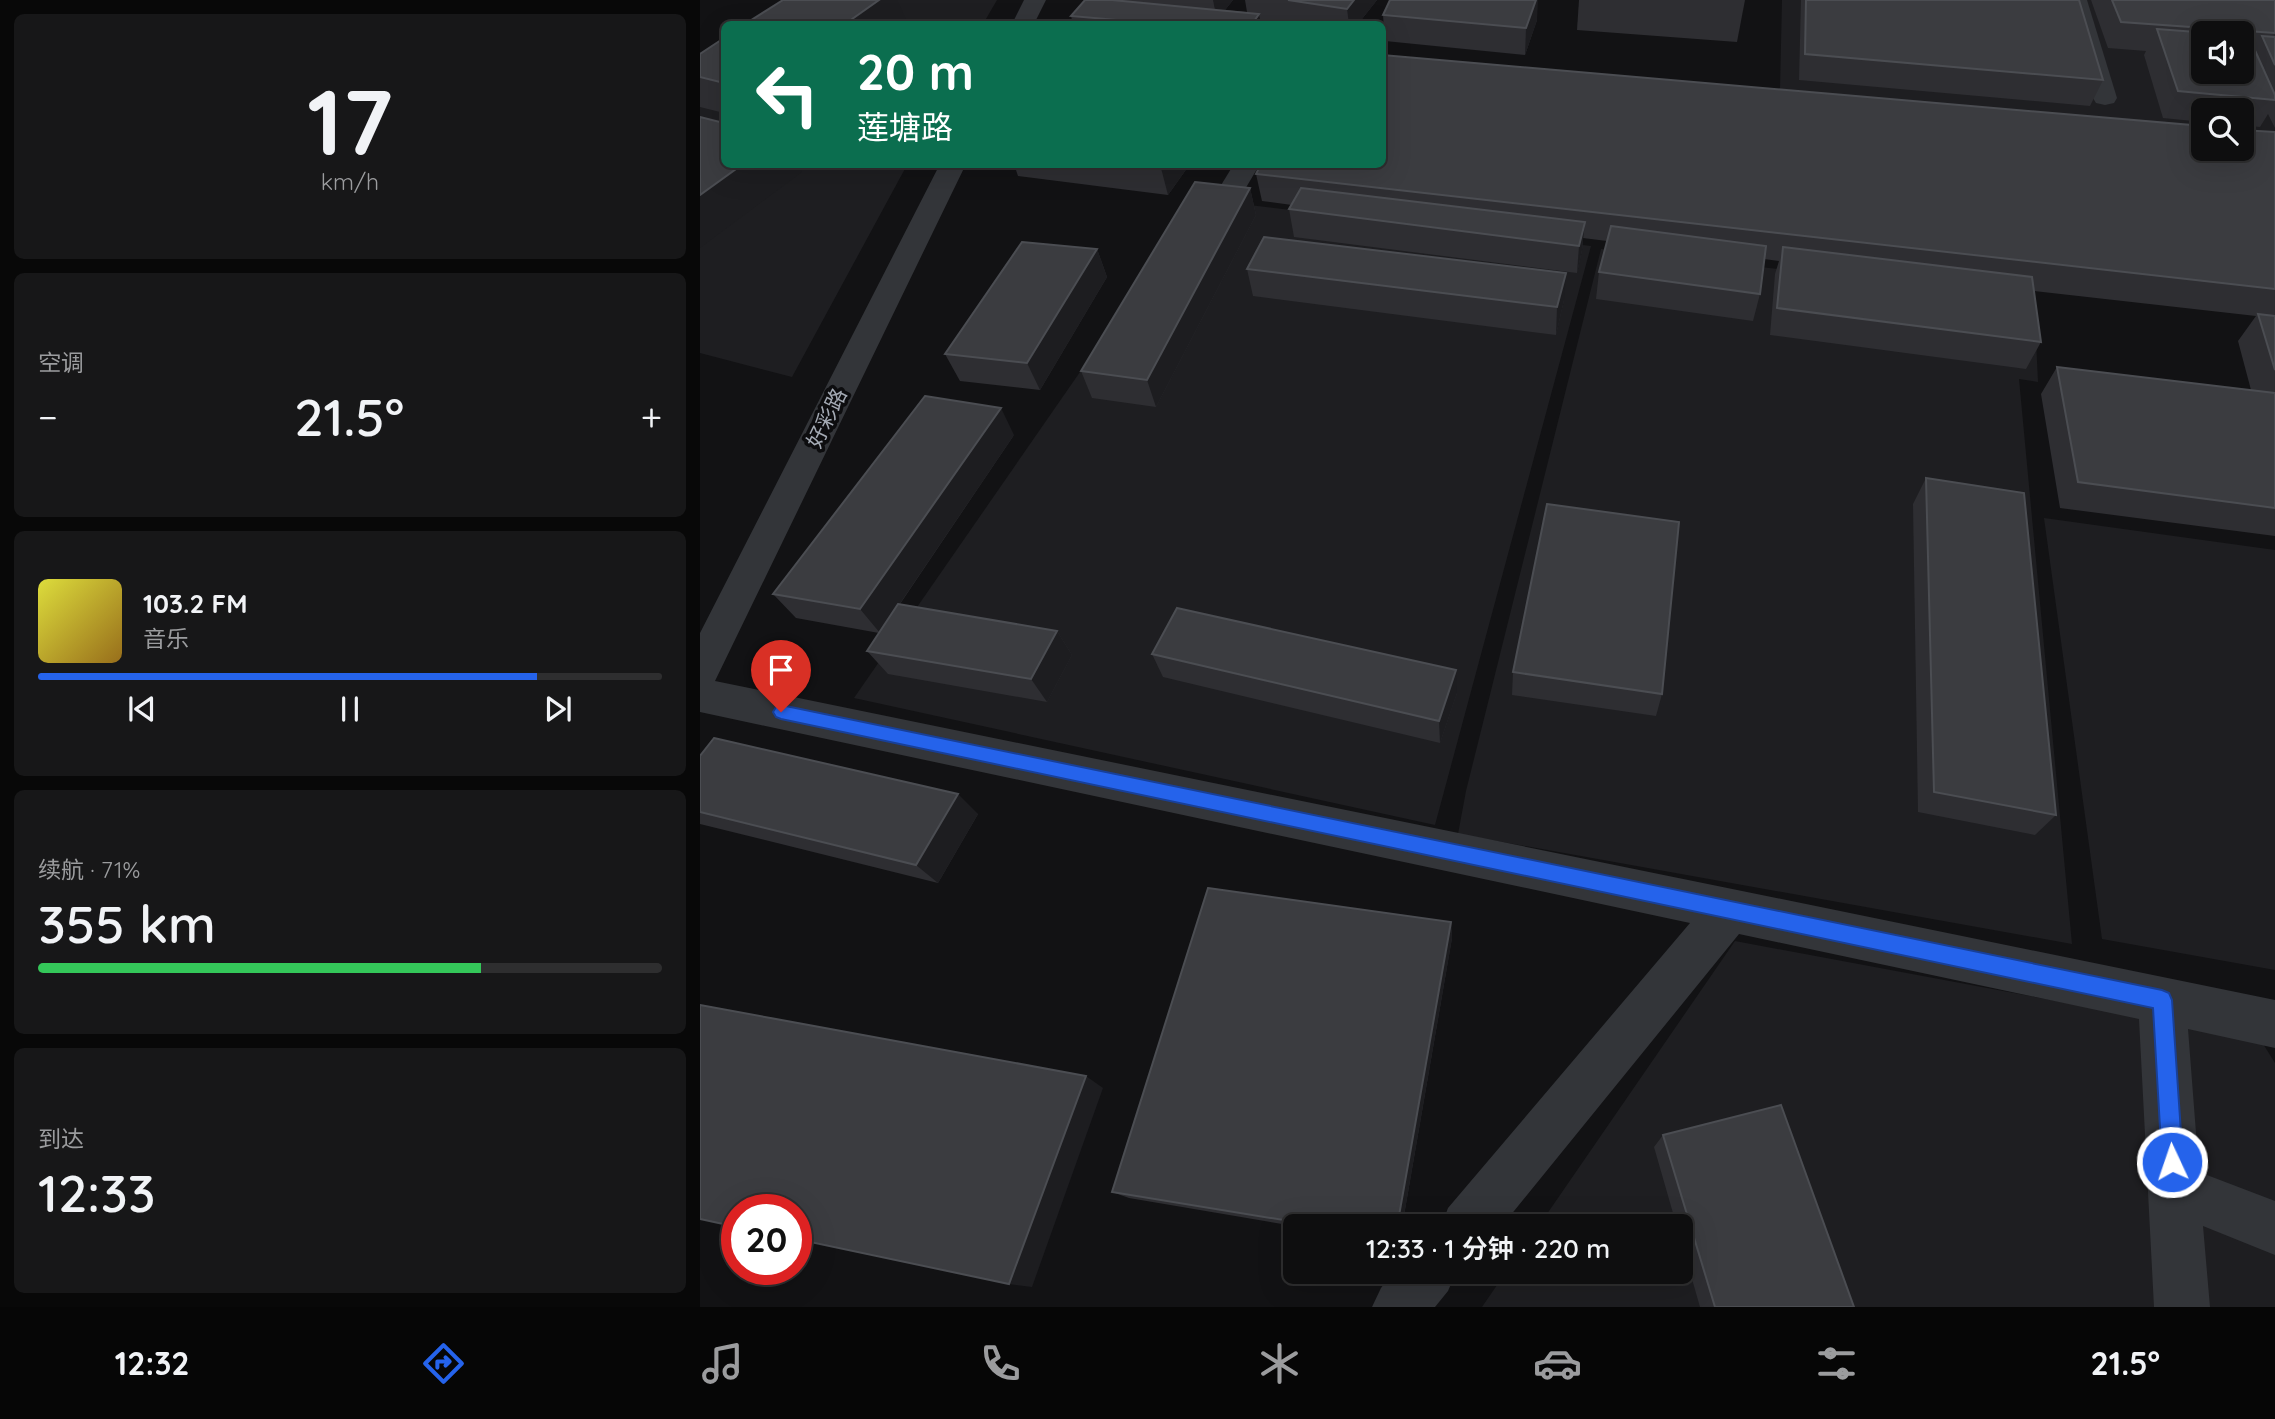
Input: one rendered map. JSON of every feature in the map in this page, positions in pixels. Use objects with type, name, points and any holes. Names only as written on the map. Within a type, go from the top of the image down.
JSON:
[{"type":"street","points":[[1024,21],[1035,0]]},
{"type":"street","points":[[2064,0],[2076,0],[2105,98]]},
{"type":"street","name":"好彩路","points":[[700,672],[951,168]]},
{"type":"street","points":[[1228,195],[1245,168]]},
{"type":"street","points":[[700,695],[2275,1024]]},
{"type":"street","points":[[1478,1214],[1730,910]]},
{"type":"street","points":[[2162,1000],[2182,1307]]},
{"type":"street","points":[[2174,1188],[2275,1228]]},
{"type":"street","points":[[1401,1307],[1419,1284]]},
{"type":"shaded area","points":[[831,0],[997,0],[985,21],[799,21]]},
{"type":"shaded area","points":[[1782,0],[2275,0],[2275,137],[2254,135],[2254,98],[2191,98],[2191,129],[1780,89]]},
{"type":"shaded area","points":[[721,73],[721,168],[905,168],[792,377],[700,353],[700,87]]},
{"type":"shaded area","points":[[1200,199],[1591,246],[1435,825],[854,698]]},
{"type":"shaded area","points":[[1601,249],[2034,298],[2038,382],[2019,379],[2072,944],[1458,834],[1466,791]]},
{"type":"shaded area","points":[[2044,518],[2275,550],[2275,970],[2102,939]]},
{"type":"shaded area","points":[[1735,941],[2260,1039],[2275,1063],[2275,1307],[1482,1307],[1498,1284],[1693,1284],[1693,1214],[1547,1214]]},
{"type":"building","points":[[783,0],[879,0],[849,21],[750,21]]},
{"type":"building","points":[[1085,0],[1112,0],[1259,14],[1254,21],[1128,21],[1071,16]]},
{"type":"building","points":[[1288,0],[1354,0],[1347,9]]},
{"type":"building","points":[[1390,0],[1536,0],[1526,28],[1383,15]]},
{"type":"building","points":[[1806,0],[2079,0],[2103,80],[1805,54]]},
{"type":"building","points":[[2112,0],[2275,0],[2275,33],[2254,32],[2254,21],[2191,21],[2191,27],[2121,22]]},
{"type":"building","points":[[2157,29],[2191,32],[2191,84],[2254,84],[2254,48],[2275,100],[2254,98],[2178,91]]},
{"type":"building","points":[[2262,36],[2275,37],[2275,65]]},
{"type":"building","points":[[721,40],[721,82],[700,77],[700,54]]},
{"type":"building","points":[[1386,55],[2191,125],[2191,161],[2254,161],[2254,131],[2275,132],[2275,289],[1256,174],[1259,168],[1386,168]]},
{"type":"building","points":[[700,117],[721,122],[721,168],[737,168],[700,195]]},
{"type":"building","points":[[1195,182],[1250,188],[1147,380],[1081,371]]},
{"type":"building","points":[[1301,188],[1585,222],[1579,246],[1289,209]]},
{"type":"building","points":[[1611,226],[1766,246],[1760,294],[1599,272]]},
{"type":"building","points":[[1264,237],[1566,273],[1557,307],[1247,269]]},
{"type":"building","points":[[1022,242],[1097,249],[1027,363],[945,354]]},
{"type":"building","points":[[1783,247],[2032,277],[2041,342],[1777,308]]},
{"type":"building","points":[[2258,314],[2275,316],[2275,370]]},
{"type":"building","points":[[2057,367],[2275,393],[2275,508],[2078,482]]},
{"type":"building","points":[[925,396],[1001,408],[860,609],[773,594]]},
{"type":"building","points":[[1926,478],[2024,493],[2056,815],[1934,792]]},
{"type":"building","points":[[1547,504],[1679,522],[1662,694],[1513,672]]},
{"type":"building","points":[[898,604],[1057,631],[1031,679],[867,651]]},
{"type":"building","points":[[1177,608],[1456,670],[1439,721],[1152,654]]},
{"type":"building","points":[[714,738],[958,794],[916,865],[700,812],[700,756]]},
{"type":"building","points":[[1208,888],[1451,922],[1399,1214],[1283,1214],[1283,1220],[1112,1192]]},
{"type":"building","points":[[700,1005],[1086,1076],[1009,1284],[812,1242],[812,1194],[721,1194],[721,1224],[700,1219]]},
{"type":"building","points":[[1781,1105],[1854,1307],[1715,1307],[1693,1234],[1693,1214],[1687,1214],[1663,1135]]},
{"type":"route","points":[[781,712],[2162,1000],[2172,1162]]}]
